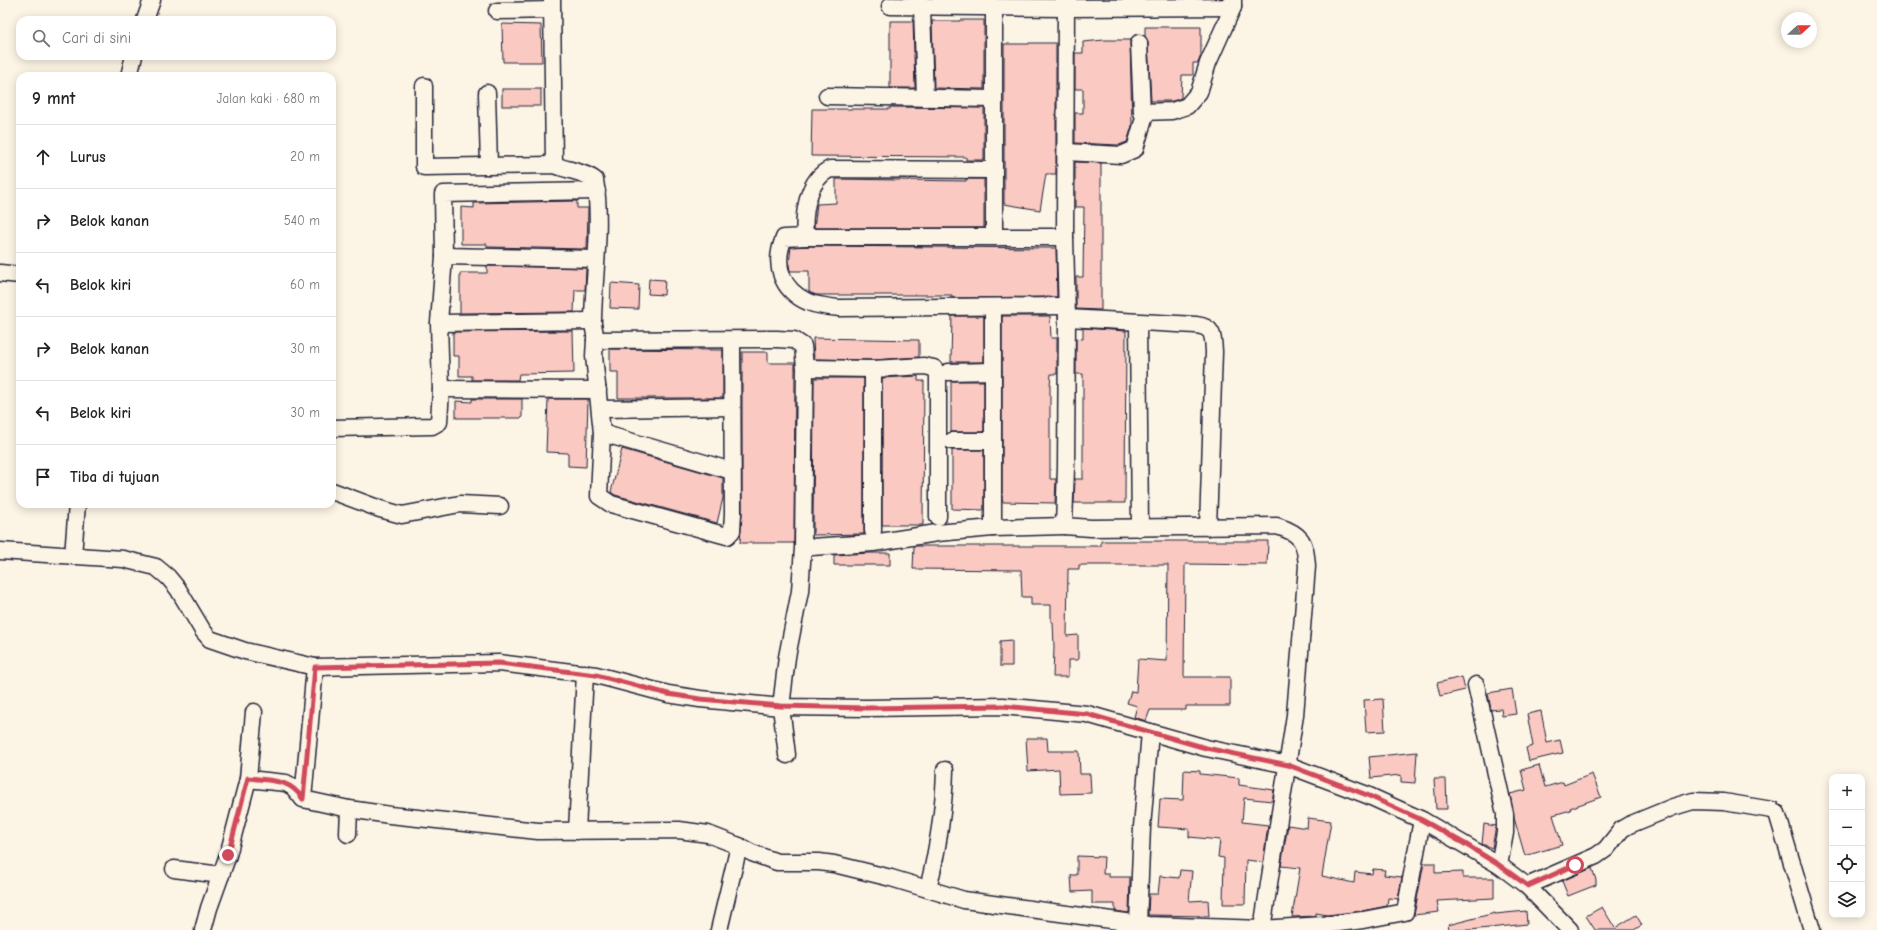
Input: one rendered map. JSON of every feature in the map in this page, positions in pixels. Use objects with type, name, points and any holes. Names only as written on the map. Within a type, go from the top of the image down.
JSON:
[{"type":"street","points":[[146,16],[152,0]]},
{"type":"street","points":[[890,6],[994,7],[1066,4],[1233,3],[1208,63],[1199,92],[1187,106],[1172,111],[1142,112]]},
{"type":"street","points":[[1064,526],[1066,497],[1066,4]]},
{"type":"street","points":[[497,11],[552,5],[554,165]]},
{"type":"street","points":[[922,7],[925,98]]},
{"type":"street","points":[[994,7],[994,236]]},
{"type":"street","points":[[1066,152],[1121,155],[1135,149],[1144,118],[1142,112],[1139,43]]},
{"type":"street","points":[[130,72],[133,60]]},
{"type":"street","points":[[424,86],[424,167],[554,165],[575,172],[587,174],[594,180],[596,191],[596,259],[592,321],[596,340],[594,356],[601,409],[602,433],[599,496],[611,504],[727,536],[732,531],[732,340]]},
{"type":"street","points":[[487,93],[490,166]]},
{"type":"street","points":[[827,96],[993,99]]},
{"type":"street","points":[[805,237],[803,219],[806,202],[816,181],[823,172],[830,169],[993,170]]},
{"type":"street","points":[[336,428],[432,426],[439,422],[441,389],[439,322],[444,256],[443,194],[596,191]]},
{"type":"street","points":[[1065,237],[994,236],[784,238],[778,257],[778,264],[784,280],[792,289],[807,302],[818,305],[839,308],[993,307],[1066,312],[1138,323],[1202,326],[1210,329],[1213,336],[1214,352],[1213,429],[1208,527]]},
{"type":"street","points":[[444,256],[596,259]]},
{"type":"street","points":[[0,273],[16,275]]},
{"type":"street","points":[[993,307],[993,528]]},
{"type":"street","points":[[439,322],[592,321]]},
{"type":"street","points":[[1138,323],[1140,528]]},
{"type":"street","points":[[596,340],[794,340],[803,346],[805,368],[803,548],[800,591],[787,657],[781,706],[787,755]]},
{"type":"street","points":[[805,368],[873,369],[924,366],[934,368],[938,374],[938,517]]},
{"type":"street","points":[[873,369],[873,531]]},
{"type":"street","points":[[948,372],[993,371]]},
{"type":"street","points":[[441,389],[598,390]]},
{"type":"street","points":[[601,409],[732,407]]},
{"type":"street","points":[[602,433],[732,471]]},
{"type":"street","points":[[952,441],[993,441]]},
{"type":"street","points":[[336,492],[380,509],[402,515],[460,504],[500,506]]},
{"type":"street","points":[[73,556],[77,508]]},
{"type":"street","points":[[811,548],[873,543],[937,533],[993,528],[1064,526],[1140,528],[1278,526],[1291,530],[1298,535],[1303,543],[1307,566],[1295,715],[1262,929]]},
{"type":"street","points":[[0,551],[123,559],[156,567],[168,577],[178,589],[203,631],[210,638],[245,651],[315,667],[499,663],[585,673],[668,694],[700,699],[781,706],[867,708],[1003,706],[1087,714],[1206,748],[1288,765],[1367,795],[1422,820],[1499,865],[1528,886],[1570,930]]},
{"type":"street","points":[[303,799],[315,667]]},
{"type":"street","points":[[577,831],[585,673]]},
{"type":"street","points":[[1476,685],[1505,814],[1505,833],[1499,865]]},
{"type":"street","points":[[203,930],[221,875],[248,778],[254,712]]},
{"type":"street","points":[[1144,926],[1142,834],[1150,732]]},
{"type":"street","points":[[928,889],[938,848],[944,802],[945,770]]},
{"type":"street","points":[[248,778],[286,783],[293,787],[303,799],[348,809],[538,831],[679,830],[708,834],[777,862],[819,862],[834,864],[964,900],[1144,926],[1262,929],[1323,925],[1405,912],[1422,820]]},
{"type":"street","points":[[1528,886],[1599,854],[1606,849],[1617,834],[1629,825],[1692,801],[1724,802],[1772,810],[1777,813],[1812,930]]},
{"type":"street","points":[[348,809],[348,834]]},
{"type":"street","points":[[719,930],[739,846]]},
{"type":"street","points":[[174,869],[221,875]]},
{"type":"building","points":[[984,20],[984,89],[934,88],[932,21]]},
{"type":"building","points":[[890,21],[913,21],[915,88],[890,88]]},
{"type":"building","points":[[502,24],[541,25],[542,62],[503,62]]},
{"type":"building","points":[[1145,27],[1201,27],[1201,55],[1198,63],[1193,63],[1193,75],[1182,75],[1181,98],[1173,101],[1151,101],[1148,43],[1145,36]]},
{"type":"building","points":[[1130,40],[1132,126],[1127,142],[1119,145],[1075,143],[1075,113],[1083,113],[1083,89],[1075,89],[1075,53],[1083,53],[1083,42]]},
{"type":"building","points":[[1056,43],[1056,174],[1046,174],[1040,210],[1004,204],[1004,44]]},
{"type":"building","points":[[502,89],[541,89],[541,106],[502,106]]},
{"type":"building","points":[[890,107],[984,108],[984,160],[966,160],[966,157],[811,156],[812,109],[890,109]]},
{"type":"building","points":[[1075,162],[1101,163],[1101,310],[1076,309],[1076,277],[1083,277],[1084,207],[1075,207]]},
{"type":"building","points":[[836,179],[966,181],[966,179],[984,179],[984,228],[814,228],[817,204],[836,203]]},
{"type":"building","points":[[577,201],[577,208],[588,208],[587,249],[487,247],[487,244],[461,244],[461,207],[474,208],[474,203]]},
{"type":"building","points":[[791,247],[1056,248],[1057,297],[952,298],[952,295],[816,295],[809,292],[809,271],[790,271],[789,265]]},
{"type":"building","points":[[487,266],[586,268],[585,290],[575,290],[574,312],[460,313],[460,273],[487,273]]},
{"type":"building","points":[[649,279],[665,280],[664,295],[648,294]]},
{"type":"building","points":[[611,283],[639,285],[638,309],[610,308]]},
{"type":"building","points":[[952,316],[984,316],[984,362],[951,362]]},
{"type":"building","points":[[1002,316],[1050,316],[1051,338],[1057,338],[1057,374],[1051,374],[1050,386],[1050,479],[1056,479],[1055,503],[1002,502]]},
{"type":"building","points":[[1083,328],[1126,331],[1125,503],[1074,503],[1075,479],[1083,479],[1083,374],[1076,374],[1076,338],[1083,339]]},
{"type":"building","points":[[573,331],[574,373],[519,374],[518,380],[472,380],[472,376],[459,376],[459,356],[453,356],[453,332]]},
{"type":"building","points":[[813,338],[919,340],[919,357],[873,360],[814,359]]},
{"type":"building","points":[[610,349],[723,350],[723,398],[618,398],[618,372],[610,372]]},
{"type":"building","points":[[742,352],[768,352],[768,363],[795,363],[794,543],[740,543],[742,513]]},
{"type":"building","points":[[918,376],[918,381],[924,381],[923,525],[882,525],[882,378]]},
{"type":"building","points":[[814,378],[864,378],[864,534],[813,535]]},
{"type":"building","points":[[951,381],[984,381],[984,432],[951,432]]},
{"type":"building","points":[[472,399],[522,399],[522,418],[456,418],[456,401],[472,402]]},
{"type":"building","points":[[548,399],[588,399],[586,467],[568,466],[568,453],[546,452]]},
{"type":"building","points":[[622,449],[723,478],[723,498],[717,523],[615,495],[611,492]]},
{"type":"building","points":[[952,450],[984,450],[984,510],[952,509]]},
{"type":"building","points":[[1101,541],[1268,541],[1267,565],[1185,564],[1184,677],[1230,677],[1230,706],[1186,706],[1186,710],[1150,710],[1146,721],[1134,717],[1137,706],[1127,703],[1131,691],[1136,692],[1138,659],[1167,661],[1168,565],[1079,565],[1079,569],[1068,569],[1067,636],[1078,635],[1078,660],[1068,660],[1068,677],[1053,677],[1054,647],[1053,622],[1051,622],[1051,605],[1031,605],[1031,597],[1022,597],[1021,570],[913,569],[914,546],[1101,546]]},
{"type":"building","points":[[890,553],[890,565],[834,565],[834,555]]},
{"type":"building","points":[[1012,640],[1012,666],[1000,666],[1000,641]]},
{"type":"building","points":[[1462,677],[1465,690],[1440,696],[1437,683]]},
{"type":"building","points":[[1512,689],[1516,714],[1502,716],[1501,709],[1491,710],[1488,693]]},
{"type":"building","points":[[1383,699],[1385,731],[1366,732],[1364,700]]},
{"type":"building","points":[[1541,711],[1547,743],[1560,740],[1563,753],[1529,761],[1526,748],[1533,746],[1527,714]]},
{"type":"building","points":[[1026,738],[1047,738],[1048,751],[1079,751],[1080,774],[1090,774],[1091,793],[1060,794],[1059,769],[1028,771]]},
{"type":"building","points":[[1417,752],[1415,783],[1401,782],[1401,775],[1371,778],[1369,757]]},
{"type":"building","points":[[1539,765],[1545,787],[1563,782],[1564,785],[1592,774],[1601,797],[1570,808],[1571,810],[1553,815],[1562,845],[1525,856],[1514,818],[1510,794],[1526,790],[1521,770]]},
{"type":"building","points":[[1184,770],[1200,771],[1200,774],[1239,778],[1239,785],[1274,790],[1272,801],[1244,798],[1242,822],[1268,825],[1263,862],[1246,860],[1245,904],[1223,904],[1224,858],[1218,857],[1220,840],[1189,837],[1189,829],[1158,827],[1160,799],[1183,800]]},
{"type":"building","points":[[1434,779],[1446,779],[1447,809],[1436,809]]},
{"type":"building","points":[[1308,818],[1331,821],[1322,876],[1354,883],[1355,872],[1372,874],[1373,869],[1385,870],[1384,875],[1402,877],[1398,899],[1388,898],[1387,906],[1362,911],[1327,915],[1316,913],[1316,916],[1292,917],[1300,868],[1281,866],[1288,825],[1307,828]]},
{"type":"building","points":[[1484,824],[1496,826],[1492,848],[1482,844]]},
{"type":"building","points":[[1077,856],[1104,857],[1103,874],[1109,874],[1109,877],[1130,877],[1129,913],[1115,911],[1115,904],[1092,904],[1092,891],[1072,892],[1071,875],[1077,875]]},
{"type":"building","points":[[1424,863],[1435,863],[1435,873],[1463,872],[1463,878],[1494,878],[1494,898],[1437,901],[1439,912],[1414,915]]},
{"type":"building","points":[[1592,868],[1596,885],[1568,896],[1562,881]]},
{"type":"building","points":[[1180,870],[1192,871],[1189,901],[1208,900],[1209,916],[1148,915],[1149,894],[1158,894],[1160,876],[1179,878]]},
{"type":"building","points":[[1602,907],[1615,928],[1636,915],[1642,925],[1634,930],[1595,930],[1586,916]]},
{"type":"building","points":[[1526,911],[1527,924],[1470,930],[1449,930],[1448,925],[1495,913]]},
{"type":"route","points":[[228,855],[248,778],[286,783],[293,787],[303,799],[315,667],[499,663],[580,672],[668,694],[700,699],[781,706],[867,708],[1003,706],[1087,714],[1206,748],[1288,765],[1367,795],[1422,820],[1465,844],[1499,865],[1528,886],[1575,865]]}]
